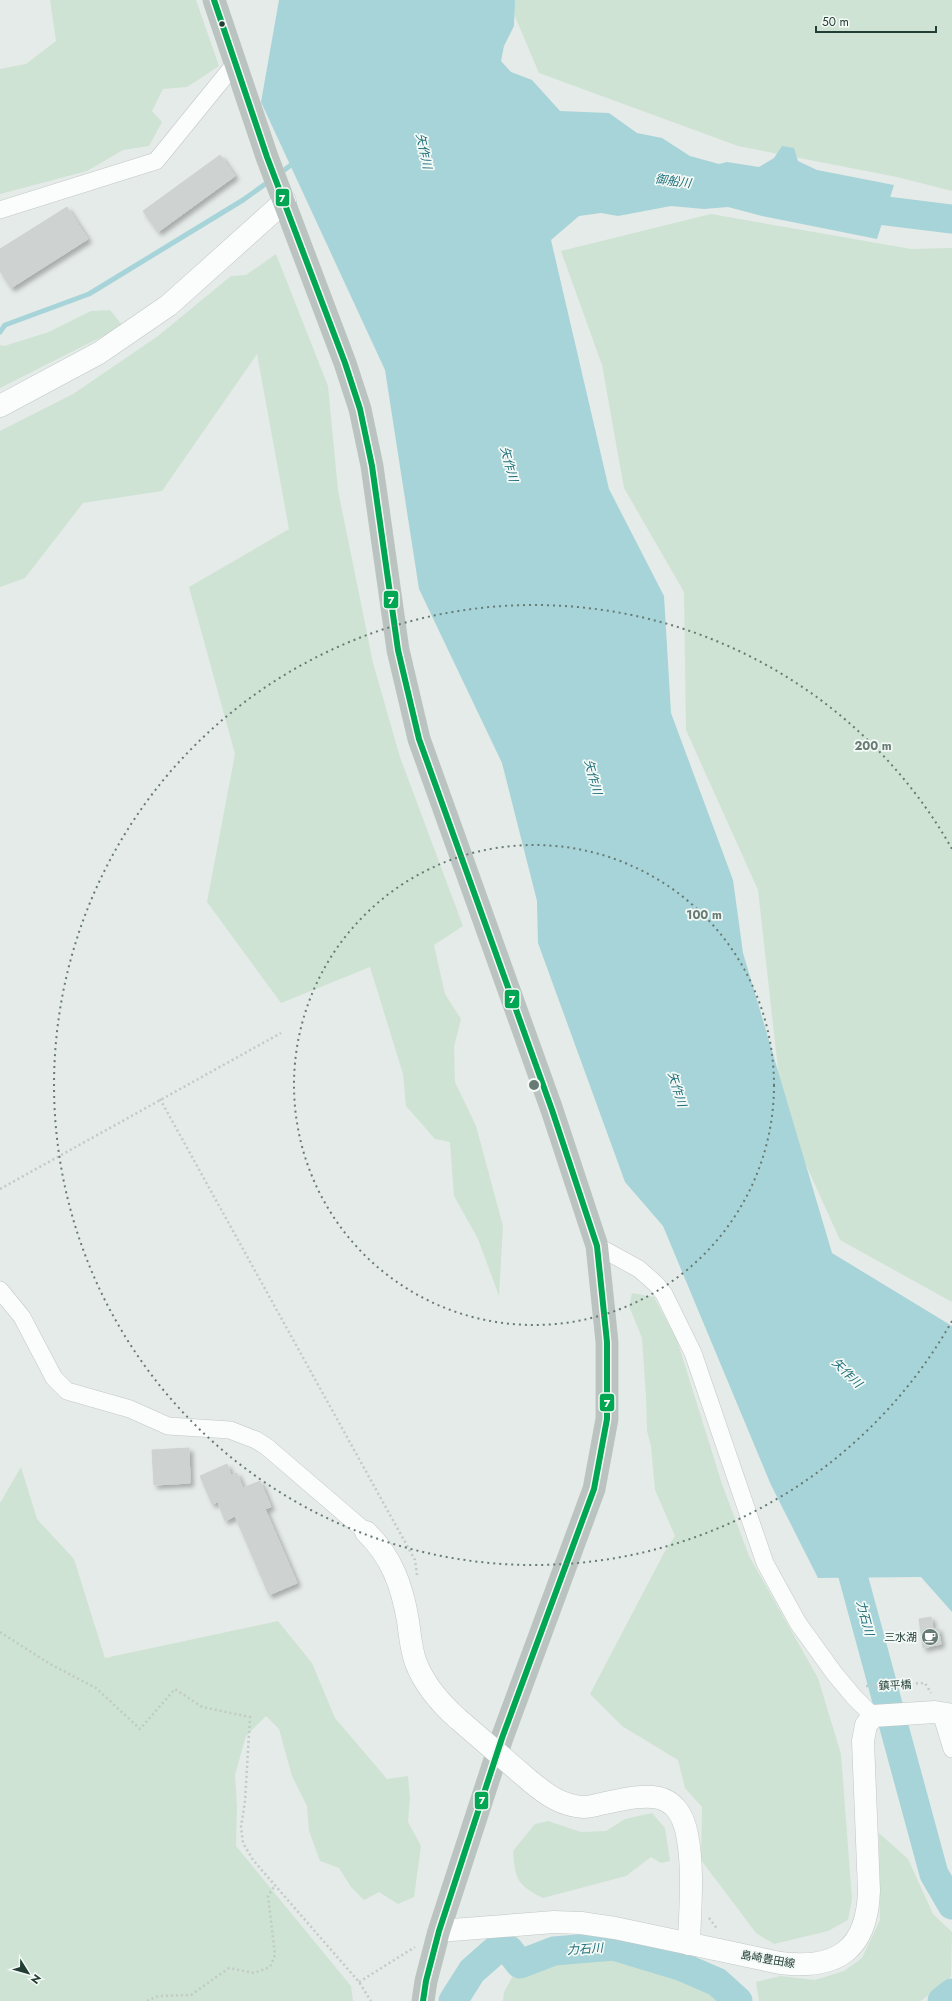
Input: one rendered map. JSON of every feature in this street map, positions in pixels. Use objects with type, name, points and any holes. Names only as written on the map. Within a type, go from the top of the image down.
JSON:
[{"type":"highway","points":[[214,0],[234,65],[345,363],[360,410],[372,466],[398,650],[419,739],[552,1110],[597,1246],[607,1350],[607,1419],[594,1489],[502,1738],[438,1936],[426,1981],[424,2001]]},
{"type":"street","points":[[0,210],[156,161],[234,65]]},
{"type":"street","points":[[0,406],[99,353],[169,306],[283,196]]},
{"type":"street","points":[[597,1246],[639,1269],[656,1284],[664,1294],[693,1353],[765,1563],[798,1623],[854,1698],[873,1716],[943,1713],[952,1749]]},
{"type":"street","points":[[0,1290],[22,1317],[51,1374],[60,1386],[67,1391],[120,1406],[168,1426],[230,1430],[256,1440],[267,1447],[366,1532],[380,1547],[395,1570],[403,1594],[412,1649],[421,1674],[440,1702],[530,1782],[552,1798],[574,1806],[586,1807],[631,1797],[654,1796],[665,1799],[674,1804],[684,1823],[690,1856],[689,1944]]},
{"type":"street","name":"島崎豊田線","points":[[438,1936],[554,1922],[581,1923],[615,1928],[799,1965],[817,1964],[832,1960],[845,1952],[856,1940],[864,1927],[869,1912],[863,1741],[866,1725],[873,1716]]},
{"type":"path","points":[[0,1189],[281,1033]]},
{"type":"path","points":[[160,1100],[414,1560],[418,1583]]},
{"type":"path","points":[[0,1632],[50,1664],[96,1688],[140,1729],[175,1689],[202,1707],[250,1717],[245,1801],[242,1812],[241,1827],[243,1843],[248,1853],[359,1982],[371,2001]]},
{"type":"path","name":"鎮平橋","points":[[866,1686],[924,1683]]},
{"type":"path","points":[[147,2001],[158,1996],[191,1994],[230,1968],[254,1973],[270,1967],[275,1955],[268,1896],[275,1885]]},
{"type":"path","points":[[703,1912],[718,1930]]},
{"type":"path","points":[[359,1982],[425,1941],[438,1936]]},
{"type":"green space","points":[[50,0],[196,0],[219,66],[187,87],[163,89],[152,111],[162,122],[149,146],[123,150],[87,171],[0,194],[0,69],[26,64],[56,41]]},
{"type":"green space","points":[[508,0],[952,0],[952,191],[897,177],[738,146],[539,73]]},
{"type":"green space","points":[[711,214],[911,249],[952,248],[952,1302],[840,1240],[783,1114],[758,890],[686,730],[684,592],[624,488],[602,365],[561,251]]},
{"type":"green space","points":[[276,254],[328,386],[338,490],[373,663],[400,757],[463,926],[434,945],[445,994],[461,1019],[454,1047],[455,1082],[476,1126],[503,1226],[499,1296],[478,1239],[454,1196],[450,1142],[435,1139],[406,1106],[403,1074],[370,967],[281,1003],[207,902],[235,754],[189,587],[289,529],[257,354],[162,491],[83,503],[25,578],[0,587],[0,431],[73,394],[158,336],[231,276],[246,275]]},
{"type":"green space","points":[[110,310],[123,326],[0,388],[0,345],[4,346],[49,332],[91,311]]},
{"type":"green space","points":[[632,1293],[654,1297],[677,1340],[722,1484],[749,1556],[818,1678],[841,1754],[852,1899],[848,1920],[828,1931],[774,1944],[756,1933],[701,1860],[702,1807],[685,1788],[678,1760],[622,1726],[590,1694],[664,1553],[675,1536],[655,1490],[651,1446],[647,1431],[642,1338],[629,1306]]},
{"type":"green space","points":[[21,1467],[37,1519],[74,1559],[105,1658],[278,1621],[312,1663],[335,1718],[387,1779],[408,1776],[410,1798],[408,1822],[421,1846],[414,1897],[398,1904],[379,1892],[364,1900],[351,1887],[339,1868],[320,1861],[309,1831],[307,1806],[292,1776],[279,1729],[266,1716],[246,1736],[235,1775],[237,1807],[236,1846],[351,1986],[353,2001],[0,2001],[0,1503]]},
{"type":"green space","points":[[652,1813],[665,1828],[670,1861],[661,1863],[651,1857],[626,1876],[543,1898],[528,1889],[519,1880],[515,1868],[513,1851],[535,1824],[548,1821],[581,1832],[606,1831],[625,1819]]},
{"type":"green space","points":[[879,1833],[908,1859],[933,1914],[952,1932],[951,1977],[921,2001],[759,2001],[756,1982],[780,1976],[815,1980],[844,1971],[862,1958],[880,1920]]},
{"type":"green space","points":[[578,1958],[614,1958],[666,1969],[704,1990],[720,2001],[503,2001],[504,1992],[515,1972],[530,1969],[547,1962]]},
{"type":"water","name":"矢作川","points":[[279,0],[515,0],[514,26],[504,46],[501,61],[511,72],[532,80],[560,111],[609,113],[637,133],[662,138],[690,156],[719,164],[727,162],[759,167],[774,158],[782,146],[794,148],[798,161],[817,170],[894,185],[877,239],[762,216],[728,207],[704,209],[671,206],[618,216],[601,213],[579,216],[551,240],[609,489],[664,596],[671,713],[733,880],[743,953],[832,1253],[952,1326],[952,1612],[921,1577],[818,1578],[771,1485],[663,1226],[625,1182],[538,943],[537,901],[502,763],[419,589],[385,370],[261,102]]},
{"type":"building","points":[[220,155],[235,176],[158,232],[143,211]]},
{"type":"building","points":[[67,207],[88,239],[11,288],[0,271],[0,249]]},
{"type":"building","points":[[189,1448],[190,1483],[154,1485],[152,1450]]},
{"type":"building","points":[[227,1464],[231,1475],[237,1473],[243,1488],[260,1481],[271,1507],[265,1509],[297,1583],[269,1595],[235,1516],[225,1521],[218,1502],[212,1504],[200,1476]]},
{"type":"building","name":"三水湖","points":[[931,1617],[933,1629],[938,1628],[941,1644],[923,1648],[919,1619]]},
{"type":"waterway","points":[[279,174],[295,162]]},
{"type":"waterway","points":[[0,332],[5,325],[89,294],[243,200],[271,180]]},
{"type":"waterway","name":"御船川","points":[[846,206],[952,219]]},
{"type":"waterway","name":"力石川","points":[[843,1539],[934,1874],[952,1905]]},
{"type":"waterway","name":"力石川","points":[[453,2001],[472,1971],[497,1949],[509,1950],[520,1964],[554,1951],[614,1946],[680,1966],[717,1982],[738,2001]]},
{"type":"waterway","name":"力石川","points":[[942,2001],[952,1993]]},
{"type":"transit line","name":"7","points":[[214,0],[267,157],[345,363],[360,409],[372,466],[398,650],[419,739],[552,1110],[597,1246],[607,1342],[607,1419],[594,1489],[502,1738],[439,1931],[426,1981],[423,2001]]},
{"type":"place","name":"三水湖","points":[[930,1637]]}]
